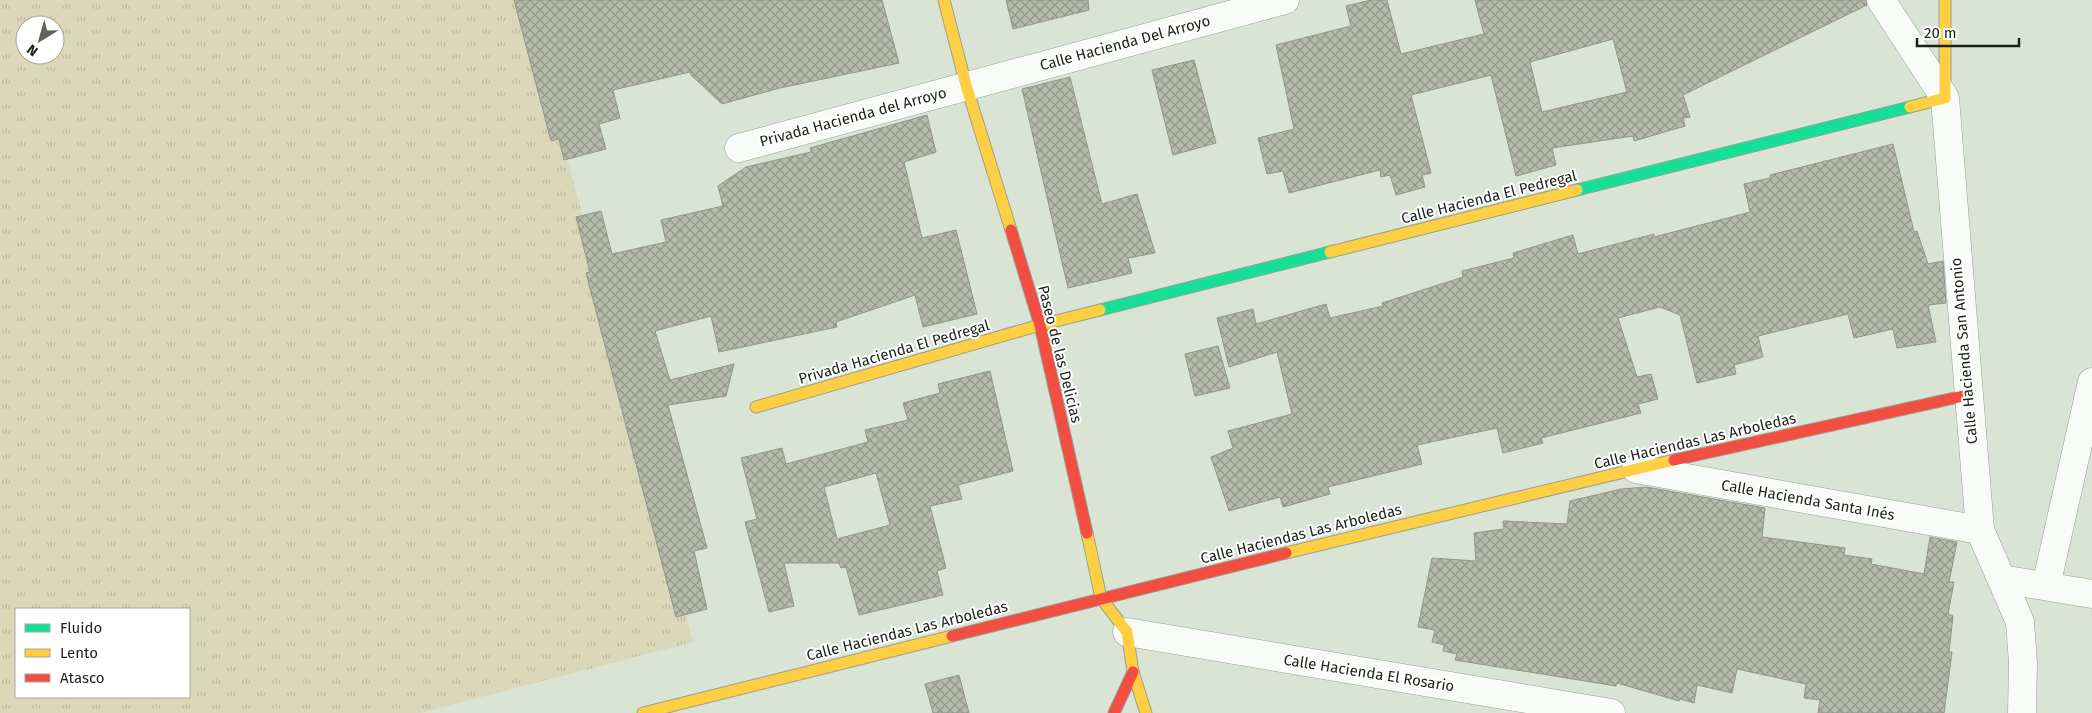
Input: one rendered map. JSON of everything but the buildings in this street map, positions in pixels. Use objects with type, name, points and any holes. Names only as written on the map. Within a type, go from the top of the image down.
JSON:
[{"type":"street","name":"Paseo de las Delicias","points":[[944,0],[966,86],[1040,325],[1101,598],[1127,632],[1133,672],[1146,713]]},
{"type":"street","name":"Calle Hacienda Del Arroyo","points":[[966,86],[1285,0]]},
{"type":"street","name":"Calle Hacienda San Antonio","points":[[1881,0],[1945,98],[1980,530],[2020,622],[2023,663],[2022,713]]},
{"type":"street","points":[[1945,0],[1945,98]]},
{"type":"street","name":"Privada Hacienda del Arroyo","points":[[740,148],[966,86]]},
{"type":"street","name":"Calle Hacienda El Pedregal","points":[[1040,325],[1945,98]]},
{"type":"street","name":"Privada Hacienda El Pedregal","points":[[756,407],[1040,325]]},
{"type":"street","points":[[2046,586],[2092,382]]},
{"type":"street","name":"Calle Haciendas Las Arboledas","points":[[643,713],[1101,598],[1636,469],[1968,395]]},
{"type":"street","name":"Calle Hacienda Santa Inés","points":[[1636,469],[1980,530]]},
{"type":"street","points":[[2001,579],[2092,594]]},
{"type":"street","name":"Calle Hacienda El Rosario","points":[[1127,632],[1611,713]]},
{"type":"street","points":[[1114,713],[1133,672]]},
{"type":"green space","points":[[0,0],[526,0],[693,642],[420,713],[0,713]]},
{"type":"traffic: fast","points":[[1577,190],[1910,107]]},
{"type":"traffic: fast","points":[[1100,310],[1330,252]]},
{"type":"traffic: slow","points":[[944,0],[966,85],[1011,230]]},
{"type":"traffic: slow","points":[[1910,107],[1945,98],[1945,0]]},
{"type":"traffic: slow","points":[[1330,252],[1577,190]]},
{"type":"traffic: slow","points":[[756,407],[1040,325],[1100,310]]},
{"type":"traffic: slow","points":[[1286,553],[1674,460]]},
{"type":"traffic: slow","points":[[1087,533],[1101,598],[1127,632],[1133,672],[1146,713]]},
{"type":"traffic: slow","points":[[643,713],[952,636]]},
{"type":"traffic: jam","points":[[1011,230],[1040,325],[1087,533]]},
{"type":"traffic: jam","points":[[1674,460],[1968,395]]},
{"type":"traffic: jam","points":[[952,636],[1286,553]]},
{"type":"traffic: jam","points":[[1114,713],[1133,672]]}]
